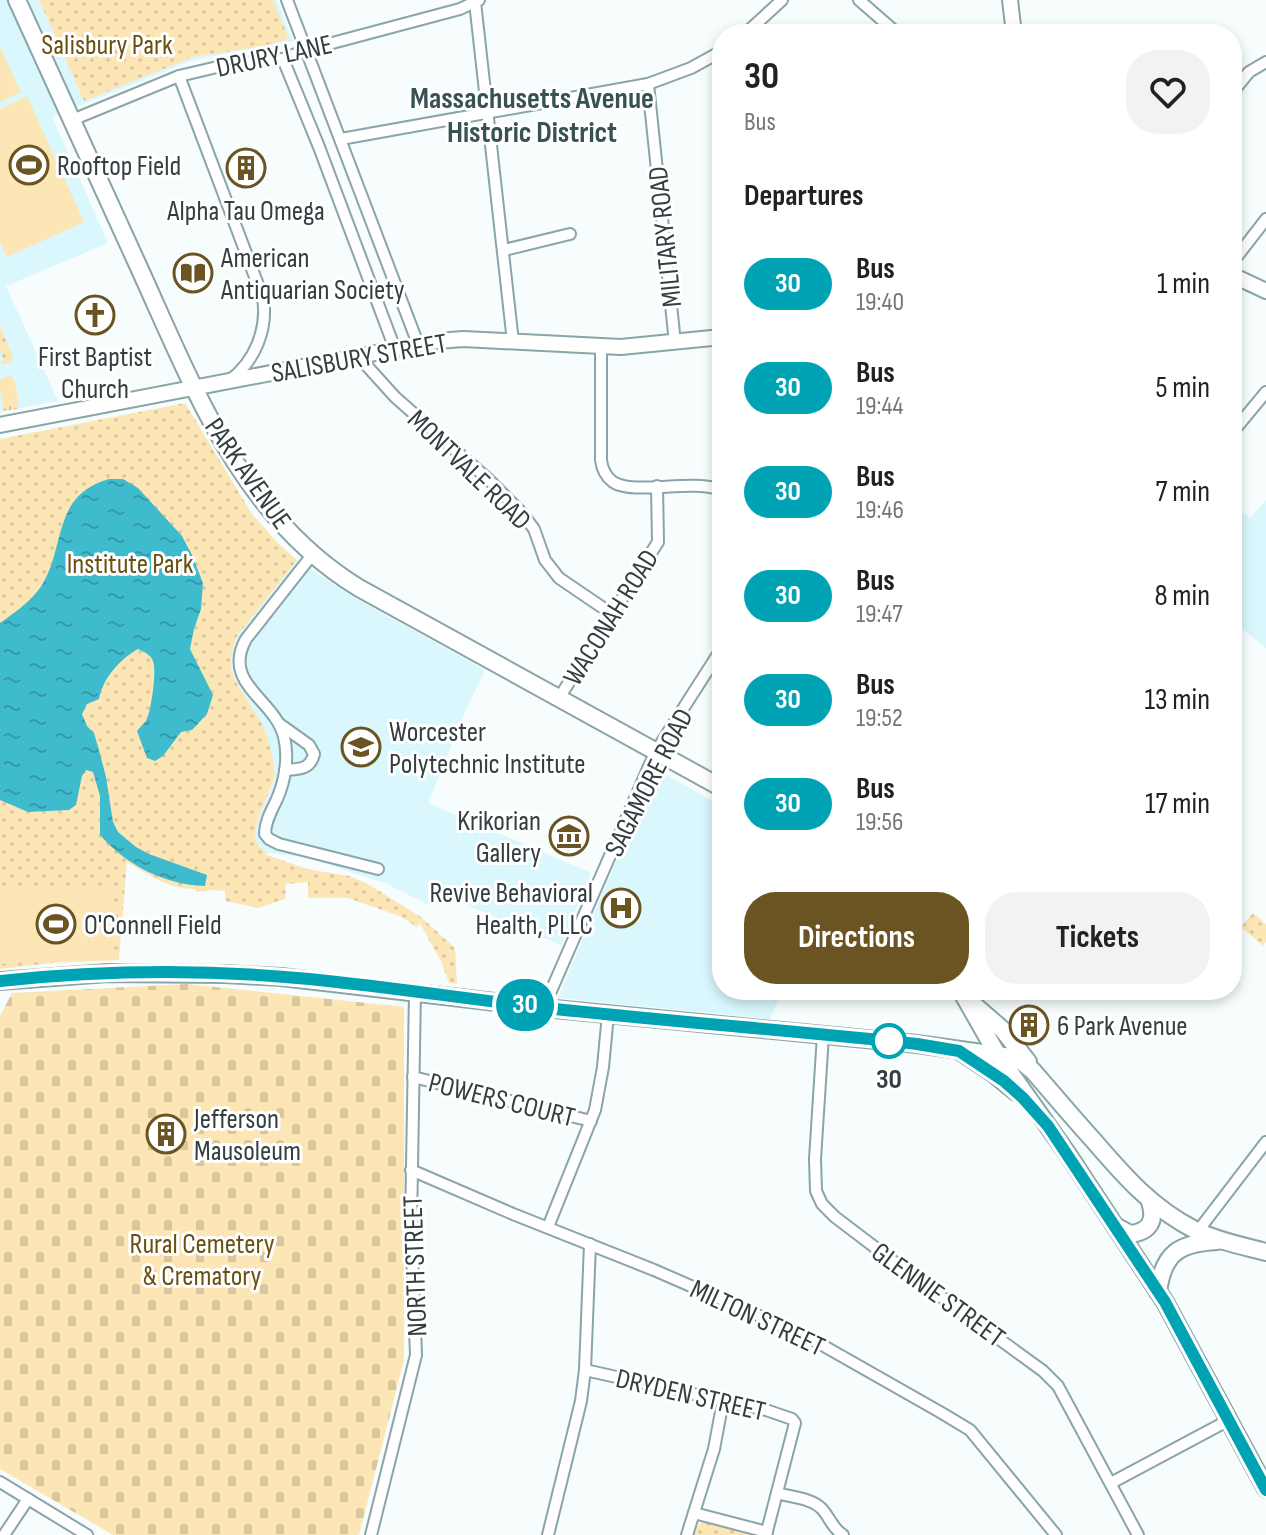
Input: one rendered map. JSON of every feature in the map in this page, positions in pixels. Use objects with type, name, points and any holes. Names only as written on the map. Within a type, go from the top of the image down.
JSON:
[{"type":"main road","name":"PARK AVENUE","points":[[17,0],[194,388],[255,491],[297,541],[341,577],[372,596],[712,783]]},
{"type":"main road","points":[[1010,0],[1013,24]]},
{"type":"main road","points":[[1242,280],[1266,291]]},
{"type":"main road","name":"SALISBURY STREET","points":[[0,425],[448,340],[601,347],[712,338]]},
{"type":"main road","points":[[0,981],[82,974],[225,974],[308,979],[997,1054],[1016,1059],[1033,1071],[1150,1202],[1198,1231],[1266,1252]]},
{"type":"main road","points":[[966,1000],[997,1054],[1158,1292],[1266,1489]]},
{"type":"main road","points":[[970,1000],[1003,1030],[1026,1057],[1033,1071]]},
{"type":"main road","points":[[959,1051],[1004,1081],[1048,1126]]},
{"type":"main road","points":[[1115,1226],[1130,1234],[1144,1230],[1154,1215],[1150,1202]]},
{"type":"main road","points":[[1158,1292],[1162,1270],[1182,1248],[1193,1243],[1226,1241]]},
{"type":"street","points":[[287,0],[418,344]]},
{"type":"street","points":[[756,24],[782,0]]},
{"type":"street","points":[[859,0],[887,24]]},
{"type":"street","name":"DRURY LANE","points":[[72,120],[179,76],[223,66],[283,59],[466,7],[477,1]]},
{"type":"street","points":[[477,1],[513,342]]},
{"type":"street","points":[[341,139],[648,84],[712,56]]},
{"type":"street","points":[[283,59],[395,349]]},
{"type":"street","points":[[1242,81],[1249,72],[1266,62]]},
{"type":"street","points":[[179,76],[263,298],[264,314],[258,341],[246,363],[229,381]]},
{"type":"street","name":"MILITARY ROAD","points":[[648,84],[675,343]]},
{"type":"street","points":[[1242,250],[1266,219]]},
{"type":"street","points":[[504,250],[570,234]]},
{"type":"street","points":[[601,347],[601,460],[604,472],[622,486],[712,488]]},
{"type":"street","name":"MONTVALE ROAD","points":[[358,356],[395,397],[522,513],[534,529],[543,557],[555,575],[612,614]]},
{"type":"street","points":[[1242,421],[1266,392]]},
{"type":"street","name":"WACONAH ROAD","points":[[559,698],[658,542],[657,486]]},
{"type":"street","points":[[312,555],[246,639],[239,655],[243,677],[284,736],[285,770],[265,834],[279,844],[378,869]]},
{"type":"street","name":"SAGAMORE ROAD","points":[[544,1007],[656,752],[712,664]]},
{"type":"street","points":[[277,722],[309,745],[314,754],[305,768],[285,770]]},
{"type":"street","name":"NORTH STREET","points":[[371,1535],[416,1355],[411,1224],[415,992]]},
{"type":"street","points":[[548,1227],[599,1094],[608,1014]]},
{"type":"street","name":"GLENNIE STREET","points":[[823,1035],[815,1145],[816,1191],[822,1204],[918,1280],[1050,1377],[1060,1390],[1138,1535]]},
{"type":"street","name":"POWERS COURT","points":[[413,1077],[591,1121]]},
{"type":"street","points":[[1198,1231],[1266,1142]]},
{"type":"street","name":"MILTON STREET","points":[[411,1170],[808,1337],[970,1430],[1056,1535]]},
{"type":"street","points":[[548,1535],[577,1422],[585,1370],[590,1244]]},
{"type":"street","name":"DRYDEN STREET","points":[[585,1370],[766,1410],[792,1419],[795,1423],[777,1493]]},
{"type":"street","points":[[687,1535],[714,1449],[723,1401]]},
{"type":"street","points":[[1111,1483],[1229,1420]]},
{"type":"street","points":[[0,1482],[87,1535]]},
{"type":"street","points":[[694,1513],[767,1534],[777,1493],[815,1503],[836,1531],[843,1535]]},
{"type":"street","points":[[4,1535],[28,1499]]},
{"type":"shaded area","points":[[0,0],[277,0],[293,41],[273,49],[238,51],[191,61],[52,117],[108,243],[6,286],[58,401],[0,412]]},
{"type":"shaded area","points":[[1266,500],[1266,648],[1242,629],[1242,511],[1250,518]]},
{"type":"shaded area","name":"Worcester Polytechnic Institute","points":[[297,560],[356,599],[485,670],[428,803],[591,873],[561,945],[433,891],[427,904],[387,884],[306,857],[267,853],[259,846],[254,835],[275,776],[274,766],[264,727],[231,670],[231,655],[237,636]]},
{"type":"shaded area","points":[[664,774],[712,800],[712,1000],[778,1000],[770,1019],[558,998],[651,779],[659,782]]},
{"type":"green space","name":"Salisbury Park","points":[[39,0],[273,0],[289,39],[193,57],[84,101]]},
{"type":"green space","name":"Rooftop Field","points":[[0,47],[21,92],[0,102]]},
{"type":"green space","name":"Rooftop Field","points":[[27,96],[84,222],[7,257],[0,243],[0,109]]},
{"type":"green space","points":[[0,326],[13,358],[10,363],[2,365],[0,362],[4,360],[0,350]]},
{"type":"green space","points":[[10,375],[16,386],[18,409],[4,411],[0,380]]},
{"type":"green space","name":"Institute Park","points":[[185,403],[252,514],[297,560],[237,636],[231,655],[231,670],[264,727],[272,754],[275,776],[254,835],[259,846],[267,853],[264,854],[307,869],[349,876],[366,883],[421,917],[455,948],[457,984],[449,983],[441,961],[419,922],[418,928],[402,917],[348,898],[308,898],[308,882],[286,884],[285,899],[258,908],[225,901],[225,891],[196,892],[196,889],[168,884],[127,862],[119,960],[0,969],[0,439]]},
{"type":"green space","name":"O'Connell Field","points":[[110,885],[114,957],[0,964],[0,891]]},
{"type":"green space","points":[[1253,913],[1266,924],[1266,942],[1263,946],[1242,928]]},
{"type":"green space","name":"Rural Cemetery & Crematory","points":[[187,984],[404,1007],[404,1360],[359,1535],[113,1535],[0,1469],[0,1016],[12,993]]},
{"type":"green space","points":[[703,1521],[755,1535],[694,1535],[695,1529]]},
{"type":"water","points":[[109,479],[123,479],[138,488],[182,536],[192,555],[203,583],[201,609],[190,649],[213,695],[207,714],[192,730],[181,732],[163,756],[155,761],[147,758],[137,731],[146,721],[153,691],[154,666],[147,654],[138,649],[125,658],[108,677],[99,699],[87,704],[82,714],[94,733],[106,777],[113,822],[118,832],[149,854],[207,875],[205,886],[161,877],[134,864],[110,846],[100,835],[100,796],[93,772],[86,770],[82,776],[76,805],[69,810],[28,812],[0,800],[0,623],[28,602],[42,585],[63,523],[78,497]]},
{"type":"bus line","name":"30","points":[[0,981],[108,973],[203,973],[308,979],[555,1009],[917,1044],[959,1051],[1014,1090],[1048,1126],[1067,1153],[1165,1302],[1266,1490]]},
{"type":"place","name":"Rooftop Field","points":[[29,165]]},
{"type":"place","name":"Alpha Tau Omega","points":[[246,168]]},
{"type":"place","name":"American Antiquarian Society","points":[[193,273]]},
{"type":"place","name":"First Baptist Church","points":[[95,315]]},
{"type":"place","name":"Worcester Polytechnic Institute","points":[[361,747]]},
{"type":"place","name":"Krikorian Gallery","points":[[569,836]]},
{"type":"place","name":"Revive Behavioral Health, PLLC","points":[[621,908]]},
{"type":"place","name":"O'Connell Field","points":[[56,924]]},
{"type":"place","name":"6 Park Avenue","points":[[1029,1025]]},
{"type":"place","name":"30","points":[[889,1041]]},
{"type":"place","name":"Jefferson Mausoleum","points":[[166,1134]]},
{"type":"district","name":"Massachusetts Avenue Historic District","points":[[532,115]]}]
